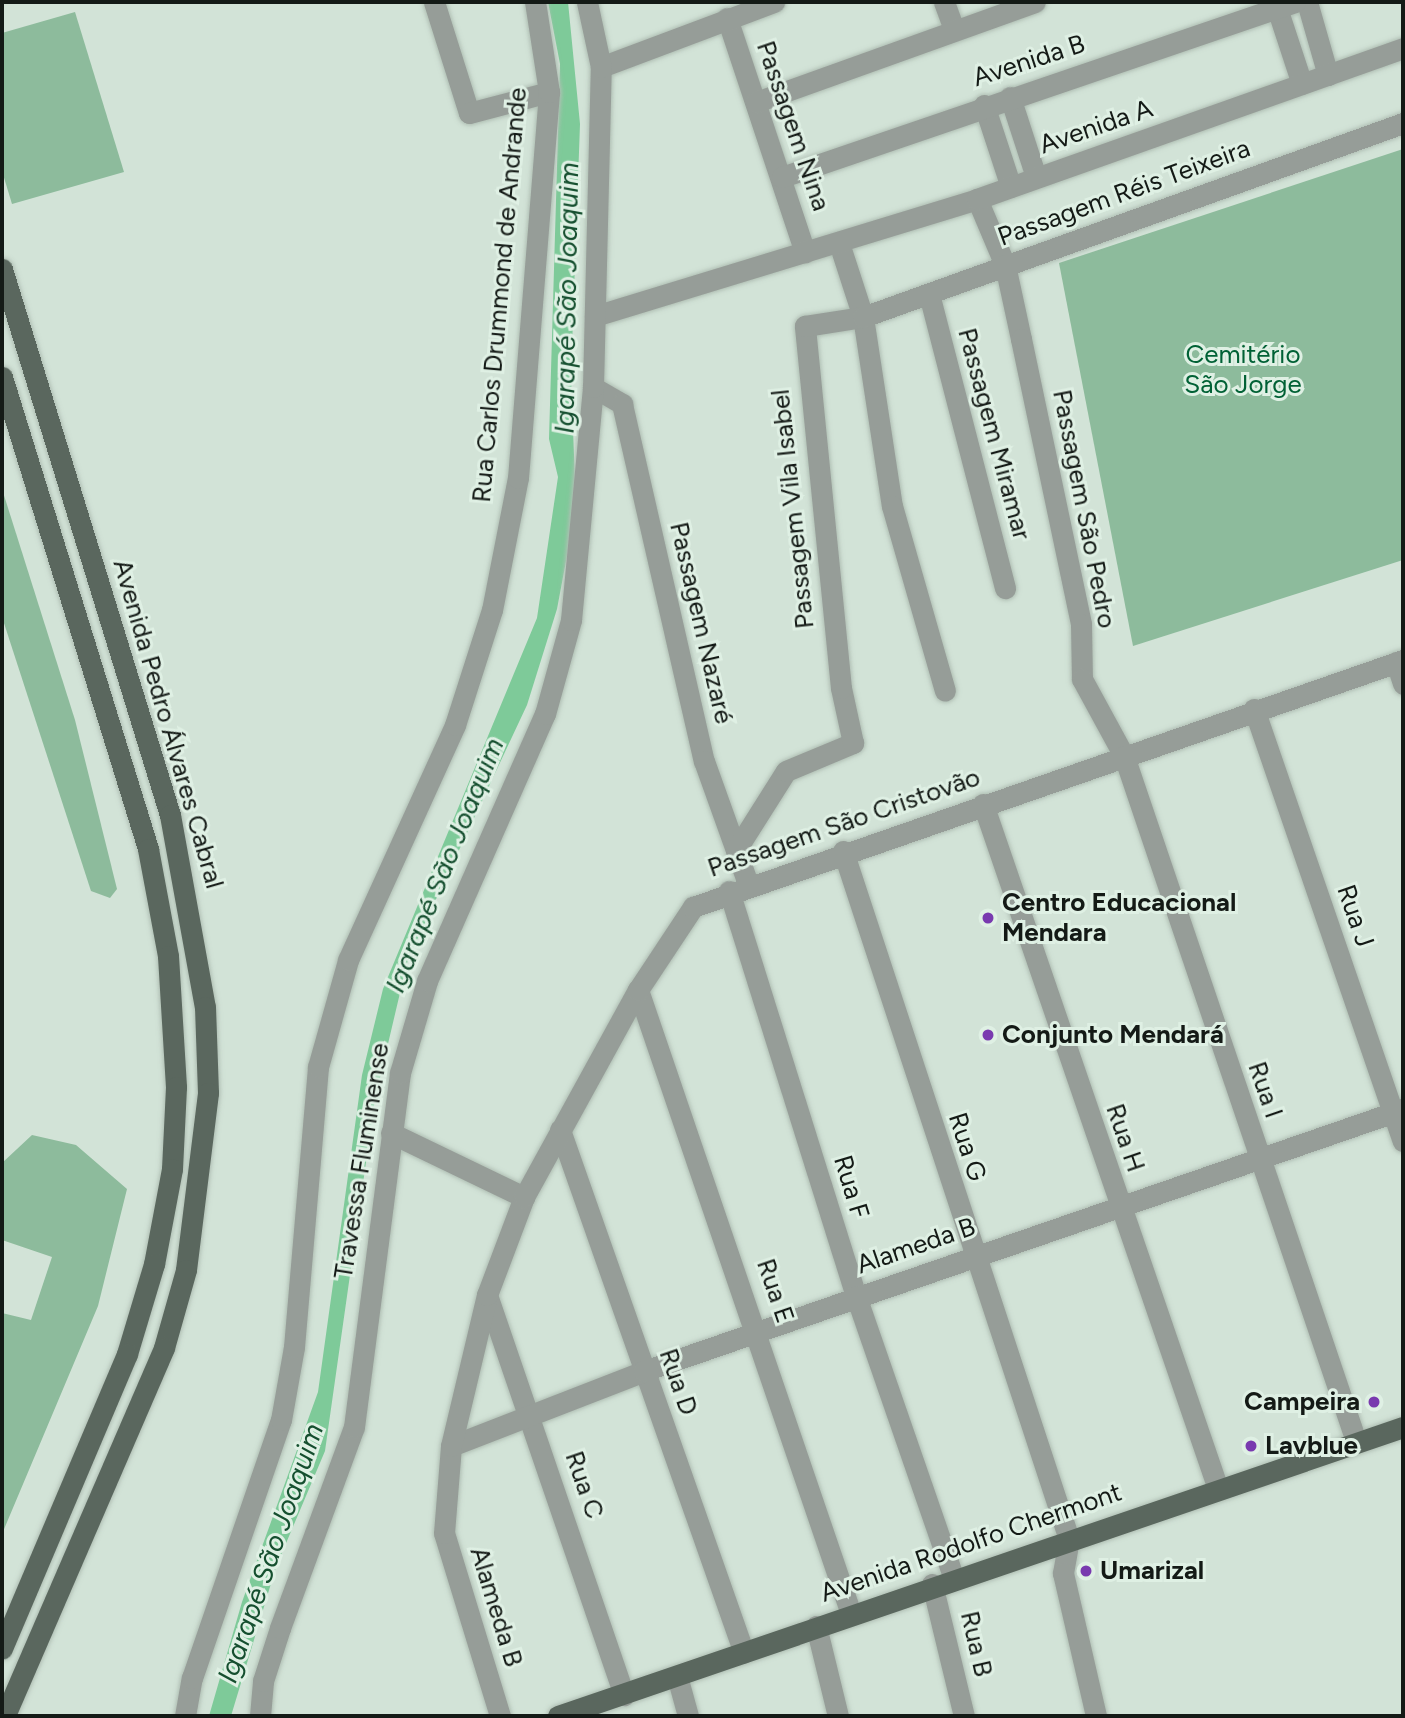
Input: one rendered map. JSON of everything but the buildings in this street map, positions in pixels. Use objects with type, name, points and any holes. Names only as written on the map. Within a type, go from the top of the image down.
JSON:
[{"type":"main road","name":"Avenida Pedro Álvares Cabral","points":[[2,269],[170,815],[202,981],[208,1093],[186,1270],[164,1348],[5,1716]]},
{"type":"main road","name":"Avenida Pedro Álvares Cabral","points":[[2,377],[148,849],[168,956],[176,1064],[172,1169],[150,1277],[99,1432],[2,1649]]},
{"type":"main road","name":"Avenida Rodolfo Chermont","points":[[558,1716],[744,1653],[953,1576],[1403,1427]]},
{"type":"street","points":[[434,2],[469,113],[549,92]]},
{"type":"street","name":"Rua Carlos Drummond de Andrande","points":[[186,1716],[192,1678],[281,1420],[294,1347],[318,1068],[348,960],[455,725],[492,610],[518,478],[549,92],[535,2]]},
{"type":"street","name":"Travessa Fluminense","points":[[260,1716],[270,1660],[354,1427],[391,1133],[427,981],[515,792],[571,620],[593,387],[595,316],[601,67],[587,2]]},
{"type":"street","points":[[601,67],[774,2]]},
{"type":"street","points":[[944,2],[954,29]]},
{"type":"street","points":[[756,102],[954,29],[981,11],[1035,2]]},
{"type":"street","points":[[1307,2],[1328,75]]},
{"type":"street","points":[[1283,4],[1302,84]]},
{"type":"street","name":"Avenida B","points":[[782,177],[984,105],[1283,4]]},
{"type":"street","name":"Passagem Nina","points":[[727,18],[805,252]]},
{"type":"street","name":"Avenida A","points":[[595,316],[978,199],[1403,48]]},
{"type":"street","points":[[1010,97],[1036,177]]},
{"type":"street","points":[[984,105],[1011,187]]},
{"type":"street","name":"Passagem Réis Teixeira","points":[[863,317],[1403,123]]},
{"type":"street","name":"Passagem São Pedro","points":[[978,199],[1005,265],[1081,624],[1082,679],[1124,756]]},
{"type":"street","points":[[839,243],[863,317],[892,506],[945,691]]},
{"type":"street","name":"Passagem Miramar","points":[[929,294],[1005,587]]},
{"type":"street","name":"Passagem Vila Isabel","points":[[736,850],[786,771],[853,743],[802,337],[805,326],[863,317]]},
{"type":"street","name":"Passagem Nazaré","points":[[593,387],[622,404],[704,761],[736,850],[738,888]]},
{"type":"street","points":[[1400,661],[1403,684]]},
{"type":"street","name":"Passagem São Cristovão","points":[[444,1513],[451,1446],[487,1295],[524,1197],[638,990],[693,907],[843,851],[1400,661]]},
{"type":"street","name":"Rua J","points":[[1254,709],[1398,1111],[1403,1141]]},
{"type":"street","name":"Rua I","points":[[1124,756],[1356,1441]]},
{"type":"street","name":"Rua H","points":[[983,804],[1120,1210],[1218,1489]]},
{"type":"street","name":"Rua G","points":[[843,851],[972,1256],[1069,1539]]},
{"type":"street","name":"Rua F","points":[[738,888],[856,1296],[953,1576]]},
{"type":"street","name":"Rua E","points":[[638,990],[760,1332],[851,1614]]},
{"type":"street","name":"Alameda B","points":[[451,1446],[530,1413],[856,1296],[972,1256],[1120,1210],[1398,1111]]},
{"type":"street","name":"Rua D","points":[[561,1130],[744,1653]]},
{"type":"street","points":[[391,1133],[524,1197]]},
{"type":"street","name":"Rua C","points":[[487,1295],[530,1413],[624,1695]]},
{"type":"street","name":"Alameda B","points":[[444,1513],[500,1716]]},
{"type":"street","points":[[1069,1539],[1063,1573],[1096,1716]]},
{"type":"street","name":"Rua B","points":[[932,1584],[964,1716]]},
{"type":"street","points":[[816,1626],[838,1716]]},
{"type":"street","points":[[677,1676],[688,1716]]},
{"type":"green space","points":[[75,12],[124,172],[12,204],[2,171],[2,33]]},
{"type":"green space","name":"Cemitério São Jorge","points":[[1403,149],[1403,560],[1133,646],[1059,263]]},
{"type":"green space","points":[[2,489],[75,720],[117,889],[110,898],[91,891],[2,617]]},
{"type":"green space","points":[[32,1135],[76,1145],[127,1189],[98,1306],[2,1534],[2,1313],[31,1320],[52,1257],[2,1240],[2,1163]]},
{"type":"water","name":"Igarapé São Joaquim","points":[[548,2],[568,2],[580,124],[571,376],[576,508],[557,609],[527,705],[408,959],[375,1099],[325,1451],[276,1567],[231,1716],[209,1716],[242,1602],[318,1392],[362,1075],[383,989],[537,618],[558,477],[549,439],[560,64]]},
{"type":"place","name":"Centro Educacional Mendara","points":[[988,918]]},
{"type":"place","name":"Conjunto Mendará","points":[[988,1035]]},
{"type":"place","name":"Campeira","points":[[1374,1402]]},
{"type":"place","name":"Lavblue","points":[[1251,1446]]},
{"type":"place","name":"Umarizal","points":[[1086,1571]]}]
